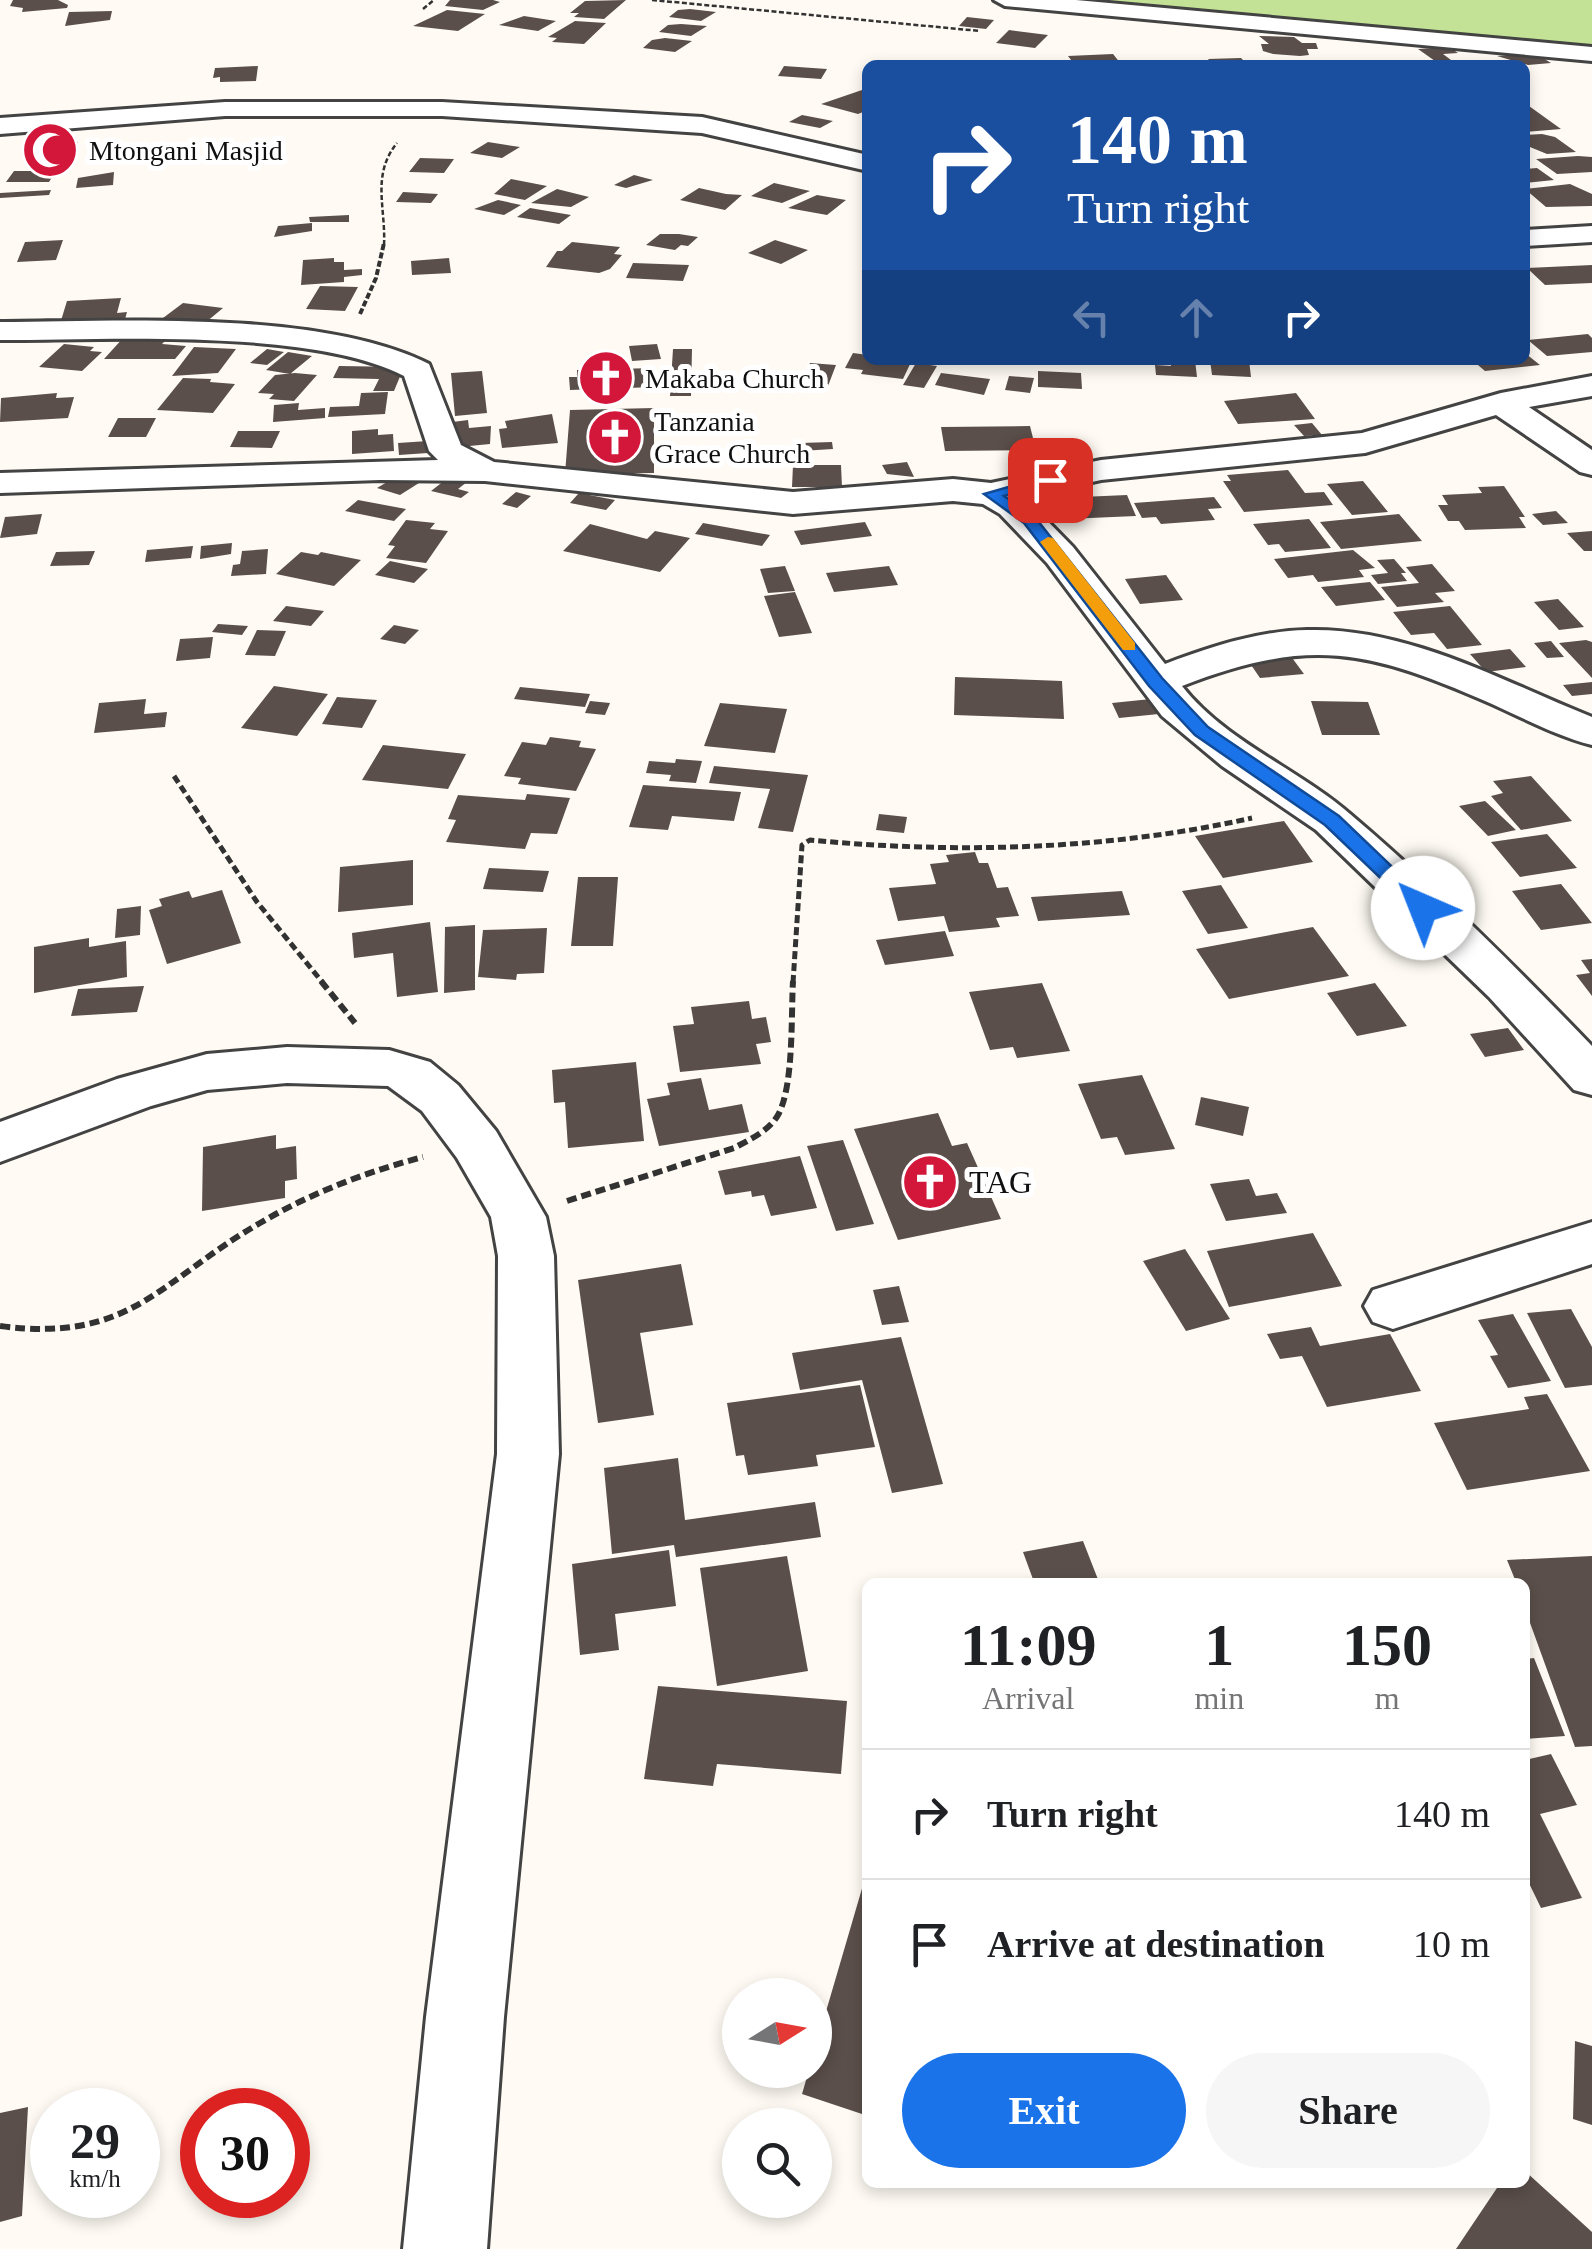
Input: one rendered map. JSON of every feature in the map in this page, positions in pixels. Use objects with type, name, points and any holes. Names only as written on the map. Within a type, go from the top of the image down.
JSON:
[{"type":"street","points":[[1005,0],[1592,54]]},
{"type":"street","points":[[0,126],[195,110],[310,106],[442,109],[702,125],[862,163]]},
{"type":"street","points":[[1530,234],[1592,234]]},
{"type":"street","points":[[0,331],[208,335],[340,344],[408,362],[418,371],[446,451],[485,471]]},
{"type":"street","points":[[0,483],[380,470],[485,471],[588,485],[793,503],[953,490],[991,494],[1086,472],[1366,443],[1501,403],[1592,386]]},
{"type":"street","points":[[1501,403],[1592,465]]},
{"type":"street","points":[[991,494],[1029,519],[1156,682],[1202,731],[1306,803],[1388,871],[1552,1032],[1592,1077]]},
{"type":"street","points":[[1156,682],[1268,645],[1375,648],[1428,663],[1592,732]]},
{"type":"street","points":[[0,1144],[134,1092],[207,1072],[287,1065],[388,1068],[412,1075],[440,1098],[478,1145],[518,1217],[526,1256],[528,1454],[487,1806],[445,2249]]},
{"type":"street","points":[[1393,1306],[1592,1243]]},
{"type":"path","points":[[423,9],[434,0]]},
{"type":"path","points":[[652,0],[800,17],[980,30]]},
{"type":"path","points":[[340,344],[368,302],[377,276],[384,244],[378,172],[397,144],[442,109]]},
{"type":"path","points":[[174,776],[257,902],[388,1068]]},
{"type":"path","points":[[518,1217],[734,1148],[758,1135],[778,1115],[786,1083],[799,910],[798,858],[802,845],[810,840],[893,848],[1136,840],[1224,826],[1306,803]]},
{"type":"path","points":[[0,1326],[60,1334],[118,1318],[299,1200],[398,1164],[478,1145]]},
{"type":"green space","points":[[1034,0],[1592,0],[1592,51]]},
{"type":"building","points":[[13,0],[58,0],[68,5],[22,12],[23,8],[10,6]]},
{"type":"building","points":[[450,0],[500,2],[483,10],[445,6]]},
{"type":"building","points":[[626,0],[604,19],[574,17],[579,13],[570,13],[585,1]]},
{"type":"building","points":[[447,10],[485,14],[458,31],[413,26]]},
{"type":"building","points":[[678,10],[716,12],[701,21],[669,17]]},
{"type":"building","points":[[112,11],[110,20],[65,26],[69,12]]},
{"type":"building","points":[[524,16],[556,21],[538,31],[499,25]]},
{"type":"building","points":[[967,17],[994,20],[986,29],[959,26]]},
{"type":"building","points":[[575,21],[606,23],[584,44],[552,42],[557,38],[548,37]]},
{"type":"building","points":[[668,25],[707,26],[691,36],[659,32]]},
{"type":"building","points":[[1009,30],[1048,35],[1035,48],[996,43]]},
{"type":"building","points":[[1259,36],[1294,37],[1302,43],[1316,43],[1318,49],[1307,49],[1309,55],[1300,56],[1273,54],[1263,51],[1261,44],[1269,44]]},
{"type":"building","points":[[652,40],[692,41],[675,52],[643,48]]},
{"type":"building","points":[[1449,47],[1458,53],[1443,54],[1451,60],[1434,60],[1418,49]]},
{"type":"building","points":[[1535,53],[1551,63],[1530,65],[1530,60],[1497,56]]},
{"type":"building","points":[[1113,54],[1118,60],[1071,60],[1068,56]]},
{"type":"building","points":[[258,66],[256,81],[220,82],[220,77],[213,78],[215,68]]},
{"type":"building","points":[[784,66],[827,69],[821,79],[778,76]]},
{"type":"building","points":[[862,90],[862,112],[858,114],[821,104]]},
{"type":"building","points":[[1530,107],[1561,129],[1530,132]]},
{"type":"building","points":[[802,115],[833,121],[820,128],[789,122]]},
{"type":"building","points":[[1530,135],[1555,137],[1576,152],[1547,154],[1530,147]]},
{"type":"building","points":[[78,142],[69,163],[35,165],[45,144]]},
{"type":"building","points":[[488,142],[520,147],[502,158],[470,153]]},
{"type":"building","points":[[1592,157],[1592,172],[1557,174],[1536,159]]},
{"type":"building","points":[[420,158],[454,159],[444,173],[409,172]]},
{"type":"building","points":[[1537,168],[1554,180],[1530,182],[1530,169]]},
{"type":"building","points":[[14,171],[56,171],[49,182],[6,182]]},
{"type":"building","points":[[114,172],[113,185],[76,188],[78,178]]},
{"type":"building","points":[[634,175],[653,180],[626,188],[614,185]]},
{"type":"building","points":[[511,179],[547,186],[525,200],[494,194]]},
{"type":"building","points":[[774,183],[810,191],[782,203],[751,196]]},
{"type":"building","points":[[1570,184],[1592,194],[1592,206],[1546,207],[1530,193],[1530,188]]},
{"type":"building","points":[[699,188],[742,195],[725,210],[680,200]]},
{"type":"building","points":[[557,189],[589,197],[571,207],[531,203]]},
{"type":"building","points":[[51,190],[49,195],[0,198],[0,193]]},
{"type":"building","points":[[403,192],[438,194],[431,203],[396,202]]},
{"type":"building","points":[[817,195],[846,200],[827,215],[788,208]]},
{"type":"building","points":[[498,200],[521,205],[504,215],[474,209]]},
{"type":"building","points":[[530,208],[571,215],[559,224],[517,217]]},
{"type":"building","points":[[349,215],[349,222],[310,222],[309,217]]},
{"type":"building","points":[[312,223],[312,231],[274,237],[278,226]]},
{"type":"building","points":[[660,234],[698,237],[675,250],[646,245]]},
{"type":"building","points":[[63,240],[56,260],[17,262],[25,242]]},
{"type":"building","points":[[775,240],[808,250],[781,264],[748,253]]},
{"type":"building","points":[[572,242],[620,247],[614,254],[622,255],[610,269],[599,273],[546,267],[557,251]]},
{"type":"building","points":[[334,258],[334,262],[344,262],[344,270],[362,269],[362,275],[344,277],[344,282],[301,285],[303,260]]},
{"type":"building","points":[[449,258],[451,273],[412,275],[411,261]]},
{"type":"building","points":[[633,263],[689,265],[683,281],[626,278]]},
{"type":"building","points":[[1592,265],[1592,283],[1545,285],[1530,268]]},
{"type":"building","points":[[320,286],[358,287],[345,311],[306,309]]},
{"type":"building","points":[[121,298],[117,313],[127,312],[124,323],[59,327],[67,301]]},
{"type":"building","points":[[183,303],[223,308],[193,333],[151,327]]},
{"type":"building","points":[[1588,334],[1592,338],[1592,352],[1547,356],[1530,340]]},
{"type":"building","points":[[124,337],[166,340],[162,344],[186,346],[175,359],[104,359]]},
{"type":"building","points":[[64,344],[94,347],[90,351],[102,352],[82,371],[39,367]]},
{"type":"building","points":[[657,344],[661,359],[632,361],[629,346]]},
{"type":"building","points":[[194,347],[236,349],[218,373],[172,376]]},
{"type":"building","points":[[267,349],[284,352],[267,365],[250,363]]},
{"type":"building","points":[[673,349],[692,349],[691,396],[670,396]]},
{"type":"building","points":[[288,352],[312,356],[290,374],[266,370]]},
{"type":"building","points":[[853,353],[862,354],[862,365],[910,365],[903,379],[845,368]]},
{"type":"building","points":[[1530,357],[1540,365],[1485,371],[1478,365],[1530,365]]},
{"type":"building","points":[[810,363],[836,365],[828,386],[802,383]]},
{"type":"building","points":[[915,365],[937,366],[924,388],[903,385]]},
{"type":"building","points":[[1155,365],[1196,365],[1197,377],[1156,375]]},
{"type":"building","points":[[1211,365],[1250,365],[1251,377],[1212,375]]},
{"type":"building","points":[[339,366],[404,367],[394,391],[373,391],[379,379],[333,378]]},
{"type":"building","points":[[654,368],[655,387],[570,390],[569,377],[577,377],[577,370]]},
{"type":"building","points":[[482,371],[487,413],[455,416],[451,373]]},
{"type":"building","points":[[1038,371],[1081,373],[1082,389],[1038,387]]},
{"type":"building","points":[[941,373],[990,379],[984,395],[935,385]]},
{"type":"building","points":[[275,375],[317,375],[294,401],[269,399],[274,394],[258,393]]},
{"type":"building","points":[[1009,376],[1034,378],[1030,393],[1005,390]]},
{"type":"building","points":[[183,378],[235,384],[213,413],[157,410]]},
{"type":"building","points":[[388,392],[385,414],[328,417],[330,407],[359,406],[361,393]]},
{"type":"building","points":[[57,393],[56,398],[74,397],[68,418],[0,422],[1,398]]},
{"type":"building","points":[[1296,393],[1315,419],[1238,424],[1224,401]]},
{"type":"building","points":[[299,403],[298,410],[325,408],[325,418],[273,422],[274,405]]},
{"type":"building","points":[[654,408],[654,473],[565,474],[570,410]]},
{"type":"building","points":[[552,414],[558,443],[502,448],[499,429],[507,428],[505,421]]},
{"type":"building","points":[[118,418],[156,418],[146,437],[108,437]]},
{"type":"building","points":[[468,420],[469,428],[491,426],[490,444],[449,448],[445,423]]},
{"type":"building","points":[[1312,423],[1322,435],[1304,436],[1294,425]]},
{"type":"building","points":[[1030,426],[1036,450],[945,451],[941,427]]},
{"type":"building","points":[[378,429],[378,435],[393,434],[394,451],[352,454],[352,431]]},
{"type":"building","points":[[238,431],[280,431],[272,448],[230,447]]},
{"type":"building","points":[[428,441],[428,453],[399,455],[398,443]]},
{"type":"building","points":[[832,442],[833,449],[801,451],[800,443]]},
{"type":"building","points":[[907,462],[914,477],[887,474],[882,465]]},
{"type":"building","points":[[793,465],[841,465],[842,487],[792,487]]},
{"type":"building","points":[[1288,470],[1305,493],[1324,492],[1333,505],[1244,512],[1223,481],[1231,481],[1227,475]]},
{"type":"building","points":[[397,476],[419,483],[400,495],[377,488]]},
{"type":"building","points":[[449,477],[467,482],[458,489],[469,492],[461,498],[431,491]]},
{"type":"building","points":[[1363,481],[1388,512],[1352,515],[1327,484]]},
{"type":"building","points":[[1504,486],[1525,517],[1519,517],[1526,528],[1465,530],[1459,521],[1448,521],[1438,505],[1448,505],[1442,495],[1482,493],[1478,487]]},
{"type":"building","points":[[516,492],[531,496],[517,508],[502,504]]},
{"type":"building","points":[[579,493],[615,500],[606,510],[570,503]]},
{"type":"building","points":[[1127,495],[1136,516],[1044,520],[1036,499]]},
{"type":"building","points":[[1214,497],[1222,508],[1208,509],[1215,520],[1161,524],[1156,517],[1142,518],[1134,503]]},
{"type":"building","points":[[358,500],[406,509],[394,521],[345,511]]},
{"type":"building","points":[[1556,511],[1568,523],[1543,525],[1532,514]]},
{"type":"building","points":[[42,514],[37,534],[0,538],[5,517]]},
{"type":"building","points":[[1399,514],[1422,541],[1341,549],[1320,522]]},
{"type":"building","points":[[1309,519],[1331,548],[1285,552],[1279,544],[1268,545],[1253,524]]},
{"type":"building","points":[[406,520],[435,523],[430,529],[448,531],[426,563],[386,558],[395,546],[388,545]]},
{"type":"building","points":[[865,522],[872,536],[801,545],[794,531]]},
{"type":"building","points":[[703,523],[770,535],[762,546],[695,534]]},
{"type":"building","points":[[590,524],[647,539],[655,531],[690,538],[660,572],[563,551]]},
{"type":"building","points":[[1592,531],[1592,551],[1584,551],[1567,533]]},
{"type":"building","points":[[232,543],[231,554],[200,559],[201,546]]},
{"type":"building","points":[[193,546],[191,558],[145,562],[147,550]]},
{"type":"building","points":[[268,549],[266,574],[231,576],[233,565],[240,564],[242,551]]},
{"type":"building","points":[[1353,550],[1375,568],[1359,570],[1364,577],[1318,582],[1313,575],[1288,578],[1274,559]]},
{"type":"building","points":[[95,551],[89,565],[50,566],[56,552]]},
{"type":"building","points":[[301,552],[361,560],[334,586],[276,574]]},
{"type":"building","points":[[1394,559],[1406,573],[1401,573],[1407,581],[1378,584],[1371,575],[1388,573],[1377,560]]},
{"type":"building","points":[[390,561],[428,569],[414,583],[375,575]]},
{"type":"building","points":[[1432,564],[1455,591],[1435,593],[1444,602],[1397,607],[1381,587],[1419,583],[1406,567]]},
{"type":"building","points":[[785,566],[795,591],[768,593],[760,569]]},
{"type":"building","points":[[889,566],[898,585],[834,592],[826,573]]},
{"type":"building","points":[[1166,575],[1183,600],[1140,604],[1125,579]]},
{"type":"building","points":[[1370,582],[1385,600],[1336,606],[1321,587]]},
{"type":"building","points":[[795,592],[812,633],[779,637],[764,596]]},
{"type":"building","points":[[1558,599],[1584,627],[1559,630],[1534,602]]},
{"type":"building","points":[[286,606],[324,611],[311,626],[273,621]]},
{"type":"building","points":[[1450,606],[1482,645],[1447,649],[1434,633],[1411,635],[1393,612]]},
{"type":"building","points":[[218,624],[248,626],[242,635],[212,632]]},
{"type":"building","points":[[394,625],[419,630],[405,644],[380,639]]},
{"type":"building","points":[[257,630],[286,631],[275,656],[245,655]]},
{"type":"building","points":[[213,637],[210,658],[176,661],[180,639]]},
{"type":"building","points":[[1551,641],[1564,657],[1547,658],[1534,643]]},
{"type":"building","points":[[1592,642],[1592,678],[1559,643]]},
{"type":"building","points":[[1510,649],[1526,667],[1486,672],[1470,654]]},
{"type":"building","points":[[1290,655],[1304,674],[1260,678],[1247,659]]},
{"type":"building","points":[[955,677],[1062,681],[1064,719],[954,715]]},
{"type":"building","points":[[1592,682],[1592,694],[1572,696],[1563,685]]},
{"type":"building","points":[[274,686],[328,694],[297,736],[241,728]]},
{"type":"building","points":[[520,687],[590,694],[585,707],[514,699]]},
{"type":"building","points":[[337,697],[377,700],[362,728],[322,724]]},
{"type":"building","points":[[146,699],[144,714],[167,712],[165,727],[94,733],[99,703]]},
{"type":"building","points":[[1151,699],[1159,714],[1119,718],[1112,703]]},
{"type":"building","points":[[590,701],[610,703],[605,715],[585,713]]},
{"type":"building","points":[[1311,701],[1368,702],[1380,735],[1322,735]]},
{"type":"building","points":[[720,703],[787,709],[775,753],[704,746]]},
{"type":"building","points":[[550,737],[581,741],[579,747],[596,749],[576,791],[518,784],[521,778],[504,776],[522,742],[546,745]]},
{"type":"building","points":[[383,745],[466,754],[448,789],[362,780]]},
{"type":"building","points":[[676,759],[702,761],[696,783],[669,781],[671,775],[646,773],[649,761],[675,763]]},
{"type":"building","points":[[714,766],[808,775],[793,832],[758,828],[770,789],[709,783]]},
{"type":"building","points":[[1531,776],[1572,821],[1521,830],[1491,796],[1503,793],[1493,781]]},
{"type":"building","points":[[643,785],[741,792],[734,821],[672,816],[668,830],[629,827]]},
{"type":"building","points":[[527,794],[570,798],[557,834],[531,833],[525,849],[446,842],[456,820],[448,819],[458,795],[525,800]]},
{"type":"building","points":[[1485,801],[1516,830],[1488,836],[1459,806]]},
{"type":"building","points":[[879,814],[907,817],[904,833],[876,830]]},
{"type":"building","points":[[1284,821],[1313,862],[1223,878],[1195,836]]},
{"type":"building","points":[[1547,834],[1577,868],[1520,877],[1491,842]]},
{"type":"building","points":[[975,852],[979,863],[988,863],[997,888],[1008,887],[1019,916],[996,918],[1000,927],[949,932],[944,916],[898,921],[889,888],[936,884],[930,864],[949,862],[946,855]]},
{"type":"building","points":[[413,860],[413,905],[338,912],[340,867]]},
{"type":"building","points":[[489,868],[549,871],[543,892],[483,889]]},
{"type":"building","points":[[578,877],[618,877],[613,946],[571,946]]},
{"type":"building","points":[[1561,884],[1592,923],[1541,930],[1512,891]]},
{"type":"building","points":[[1221,885],[1248,928],[1208,934],[1182,891]]},
{"type":"building","points":[[222,890],[241,943],[167,964],[149,910],[162,906],[159,899],[189,891],[192,898]]},
{"type":"building","points":[[1122,891],[1130,915],[1038,921],[1031,897]]},
{"type":"building","points":[[141,906],[140,935],[115,938],[117,909]]},
{"type":"building","points":[[430,922],[438,992],[397,997],[393,953],[354,958],[352,933]]},
{"type":"building","points":[[475,925],[475,990],[444,993],[445,927]]},
{"type":"building","points":[[1313,927],[1349,976],[1229,999],[1196,949]]},
{"type":"building","points":[[547,928],[544,973],[517,974],[516,980],[478,977],[483,930]]},
{"type":"building","points":[[945,931],[954,956],[885,965],[876,940]]},
{"type":"building","points":[[89,938],[89,947],[126,941],[127,977],[34,993],[34,947]]},
{"type":"building","points":[[1592,959],[1592,996],[1576,975],[1590,973],[1581,960]]},
{"type":"building","points":[[1042,983],[1070,1051],[1017,1058],[1013,1047],[990,1050],[969,992]]},
{"type":"building","points":[[1375,983],[1407,1026],[1357,1036],[1327,993]]},
{"type":"building","points":[[144,986],[137,1012],[71,1016],[78,989]]},
{"type":"building","points":[[749,1001],[752,1019],[766,1017],[771,1042],[756,1044],[761,1064],[680,1072],[673,1026],[694,1024],[691,1007]]},
{"type":"building","points":[[1508,1028],[1524,1050],[1485,1057],[1470,1034]]},
{"type":"building","points":[[636,1062],[644,1141],[568,1148],[565,1102],[554,1103],[552,1070]]},
{"type":"building","points":[[1142,1075],[1175,1149],[1125,1155],[1117,1137],[1101,1139],[1078,1084]]},
{"type":"building","points":[[701,1078],[709,1110],[742,1104],[749,1132],[659,1146],[647,1099],[670,1095],[667,1083]]},
{"type":"building","points":[[1201,1097],[1249,1107],[1243,1136],[1195,1125]]},
{"type":"building","name":"TAG","points":[[938,1113],[952,1146],[967,1143],[1001,1219],[898,1240],[854,1129]]},
{"type":"building","points":[[276,1135],[276,1149],[296,1146],[297,1179],[285,1181],[285,1198],[202,1211],[203,1147]]},
{"type":"building","points":[[843,1140],[874,1224],[836,1231],[807,1146]]},
{"type":"building","points":[[800,1156],[817,1208],[771,1216],[764,1195],[752,1197],[751,1191],[725,1195],[718,1171]]},
{"type":"building","points":[[1249,1179],[1256,1196],[1277,1193],[1287,1213],[1226,1221],[1210,1184]]},
{"type":"building","points":[[1313,1233],[1342,1286],[1229,1307],[1207,1251]]},
{"type":"building","points":[[1185,1249],[1230,1319],[1186,1331],[1143,1261]]},
{"type":"building","points":[[681,1264],[693,1325],[640,1333],[654,1415],[598,1423],[578,1280]]},
{"type":"building","points":[[899,1286],[909,1322],[882,1325],[873,1290]]},
{"type":"building","points":[[1571,1309],[1592,1347],[1592,1385],[1565,1388],[1527,1313]]},
{"type":"building","points":[[1513,1314],[1551,1381],[1508,1388],[1490,1356],[1498,1355],[1478,1320]]},
{"type":"building","points":[[1311,1327],[1320,1346],[1390,1334],[1421,1391],[1327,1407],[1302,1356],[1280,1359],[1267,1334]]},
{"type":"building","points":[[901,1337],[943,1484],[892,1493],[862,1380],[800,1390],[792,1353]]},
{"type":"building","points":[[860,1385],[875,1447],[816,1455],[818,1466],[748,1475],[744,1455],[736,1456],[727,1403]]},
{"type":"building","points":[[1547,1394],[1590,1471],[1467,1490],[1434,1423],[1529,1409],[1524,1397]]},
{"type":"building","points":[[678,1458],[685,1520],[815,1502],[821,1537],[676,1557],[674,1545],[612,1554],[604,1468]]},
{"type":"building","points":[[1083,1541],[1097,1578],[1033,1578],[1023,1552]]},
{"type":"building","points":[[669,1550],[676,1606],[615,1614],[619,1650],[580,1655],[572,1564]]},
{"type":"building","points":[[787,1556],[808,1671],[717,1686],[700,1568]]},
{"type":"building","points":[[1592,1556],[1592,1746],[1575,1747],[1530,1623],[1530,1578],[1514,1578],[1507,1560]]},
{"type":"building","points":[[1530,1658],[1534,1658],[1565,1736],[1530,1739]]},
{"type":"building","points":[[658,1686],[847,1701],[841,1774],[717,1764],[713,1786],[644,1779]]},
{"type":"building","points":[[1551,1754],[1577,1805],[1540,1814],[1582,1898],[1541,1908],[1530,1885],[1530,1759]]},
{"type":"building","points":[[862,1888],[862,2114],[802,2094],[804,2088],[832,2088],[832,1991]]},
{"type":"building","points":[[1575,2041],[1592,2046],[1592,2125],[1573,2119]]},
{"type":"building","points":[[28,2107],[22,2216],[0,2222],[0,2113]]},
{"type":"building","points":[[1530,2176],[1592,2232],[1592,2249],[1456,2249],[1497,2188],[1530,2188]]},
{"type":"slow traffic","points":[[1048,542],[1129,647]]},
{"type":"place","name":"Mtongani Masjid","points":[[50,150]]},
{"type":"place","name":"Makaba Church","points":[[606,378]]},
{"type":"place","name":"Tanzania Grace Church","points":[[615,437]]},
{"type":"place","name":"TAG","points":[[930,1182]]},
{"type":"route","points":[[1050,480],[991,494],[1029,519],[1176,707],[1236,757],[1332,820],[1423,908]]}]
